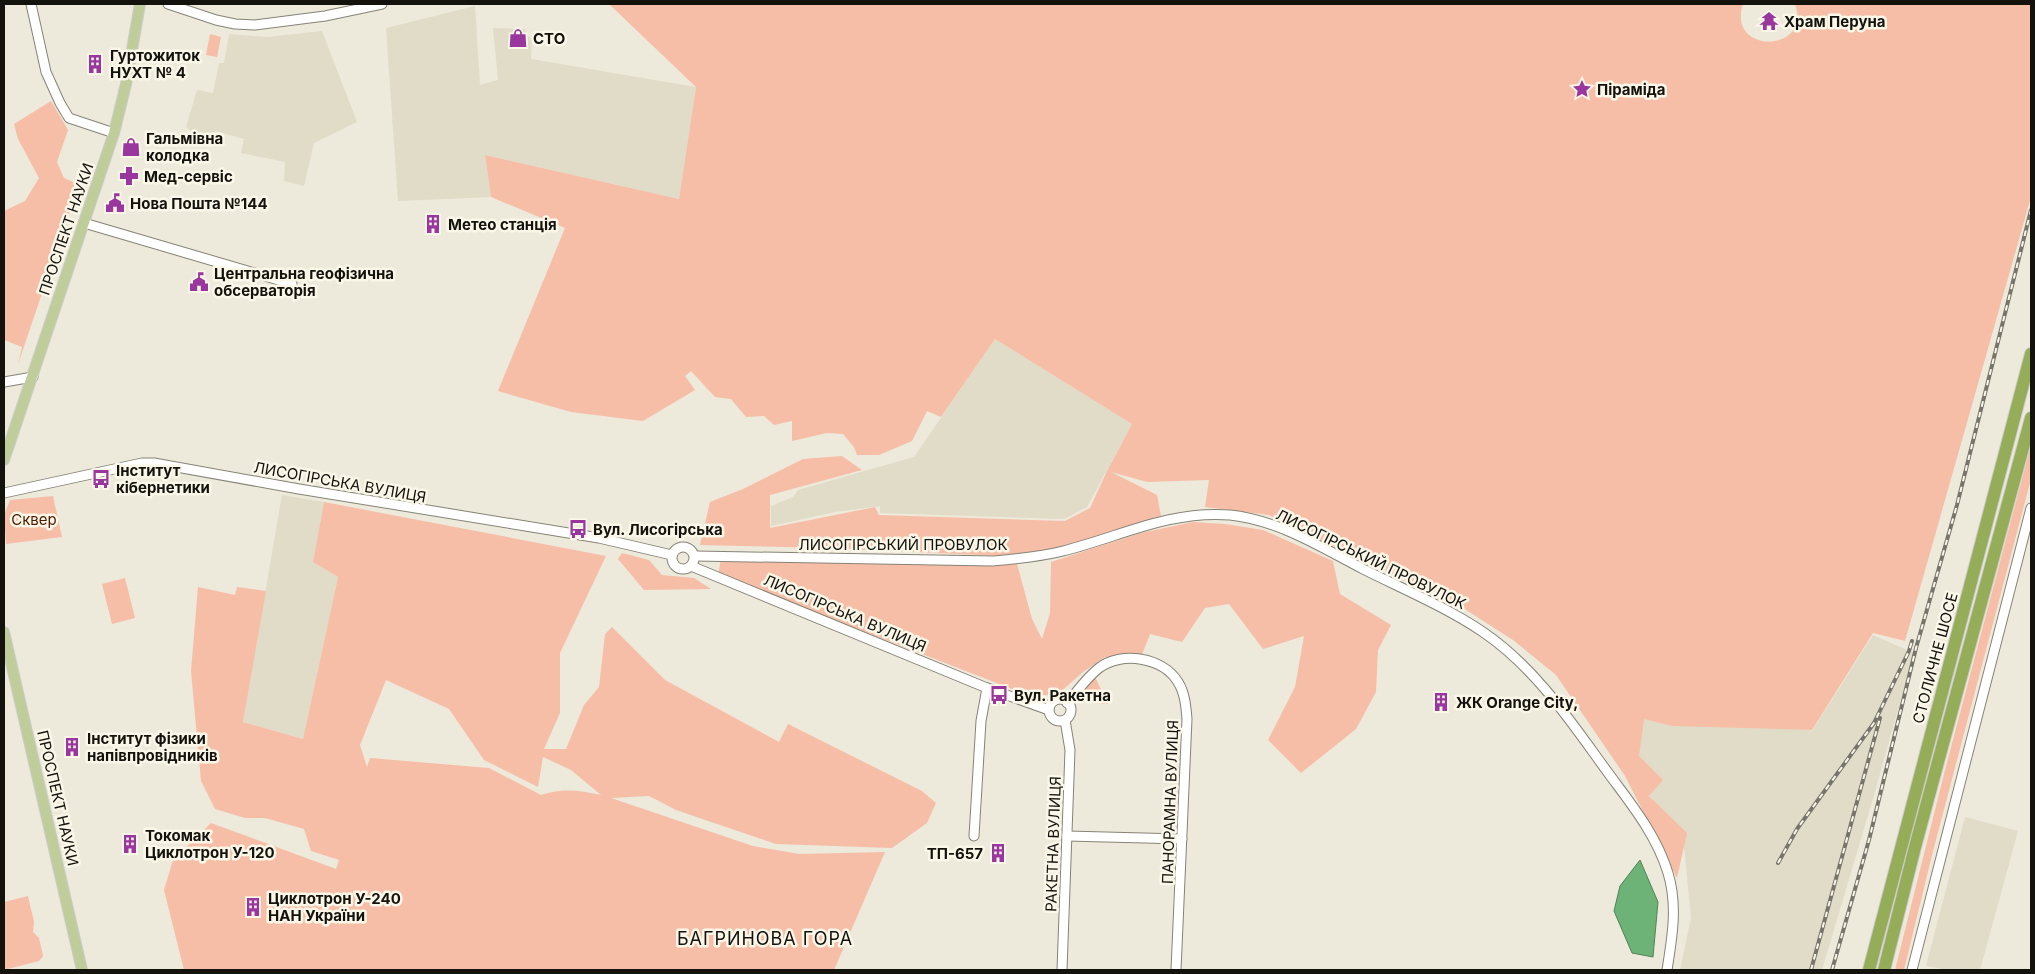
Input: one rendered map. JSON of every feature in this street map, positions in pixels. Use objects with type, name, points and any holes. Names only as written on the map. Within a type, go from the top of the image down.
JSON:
[{"type":"highway","name":"СТОЛИЧНЕ ШОСЕ","points":[[1870,970],[2031,354]]},
{"type":"highway","name":"СТОЛИЧНЕ ШОСЕ","points":[[1884,970],[1915,847],[2031,418]]},
{"type":"main road","name":"ПРОСПЕКТ НАУКИ","points":[[4,460],[114,133],[126,84],[140,4]]},
{"type":"main road","name":"ПРОСПЕКТ НАУКИ","points":[[4,632],[82,970]]},
{"type":"street","points":[[31,4],[46,72],[69,118],[114,133]]},
{"type":"street","points":[[168,4],[216,20],[235,24],[255,25],[325,16],[382,4]]},
{"type":"street","points":[[84,223],[292,284]]},
{"type":"street","points":[[4,382],[33,377]]},
{"type":"street","name":"ЛИСОГІРСЬКА ВУЛИЦЯ","points":[[4,493],[154,463],[298,489],[599,538],[672,555]]},
{"type":"street","points":[[1912,970],[2031,508]]},
{"type":"street","name":"ЛИСОГІРСЬКИЙ ПРОВУЛОК","points":[[695,556],[993,561],[1028,558],[1062,551],[1146,524],[1197,514],[1249,518],[1282,528],[1438,607],[1483,632],[1525,666],[1549,693],[1645,823],[1664,860],[1671,886],[1674,914],[1667,970]]},
{"type":"street","points":[[683,546],[688,547],[695,556],[692,566],[681,569],[676,566],[672,559],[672,555],[678,548],[683,546]]},
{"type":"street","points":[[715,574],[711,570],[711,565],[720,556]]},
{"type":"street","name":"ЛИСОГІРСЬКА ВУЛИЦЯ","points":[[692,566],[987,688],[1049,710]]},
{"type":"street","name":"ПАНОРАМНА ВУЛИЦЯ","points":[[1067,703],[1099,668],[1116,659],[1142,659],[1154,662],[1178,681],[1186,704],[1187,719],[1176,970]]},
{"type":"street","points":[[974,836],[981,722],[987,688]]},
{"type":"street","points":[[1059,700],[1067,703],[1070,712],[1065,720],[1053,719],[1049,710],[1050,705],[1054,701],[1059,700]]},
{"type":"street","name":"РАКЕТНА ВУЛИЦЯ","points":[[1062,970],[1070,750],[1065,720]]},
{"type":"street","points":[[1068,836],[1182,839]]},
{"type":"shaded area","points":[[475,6],[480,85],[498,80],[493,28],[525,29],[526,36],[532,38],[531,59],[696,87],[679,199],[485,155],[491,197],[398,201],[386,28]]},
{"type":"shaded area","points":[[322,31],[357,122],[314,143],[304,186],[284,181],[285,162],[241,153],[244,139],[215,131],[211,141],[190,137],[191,131],[186,127],[197,90],[213,93],[219,63],[224,63],[229,34],[267,37]]},
{"type":"shaded area","points":[[995,339],[1132,424],[1087,507],[1064,519],[880,513],[880,506],[835,512],[771,526],[771,506],[793,497],[798,490],[914,457]]},
{"type":"shaded area","points":[[282,495],[324,502],[313,562],[338,577],[303,739],[243,722]]},
{"type":"shaded area","points":[[1873,635],[1914,653],[1822,970],[1680,970],[1691,918],[1683,835],[1621,762],[1601,682],[1812,731]]},
{"type":"shaded area","points":[[1965,817],[2018,831],[1980,970],[1948,970],[1926,966]]},
{"type":"shaded area","points":[[1640,860],[1658,902],[1653,957],[1632,953],[1614,911],[1620,886]]},
{"type":"green space","points":[[603,4],[1743,4],[1741,21],[1746,32],[1757,39],[1769,41],[1782,39],[1792,32],[1797,20],[1795,4],[2031,4],[2031,197],[1905,641],[1873,633],[1812,730],[1672,726],[1644,719],[1639,756],[1663,780],[1649,796],[1687,833],[1677,878],[1625,776],[1556,675],[1513,640],[1463,608],[1269,515],[1205,507],[1209,480],[1147,482],[1111,472],[1157,495],[1161,516],[1061,548],[1002,556],[826,548],[700,545],[710,502],[743,489],[803,459],[842,456],[862,470],[770,495],[770,528],[875,507],[879,515],[1065,521],[1090,508],[1132,424],[995,339],[941,417],[927,411],[912,441],[879,455],[857,455],[854,447],[843,434],[827,433],[792,441],[792,421],[774,425],[764,416],[746,417],[731,399],[715,397],[691,371],[685,376],[695,390],[643,421],[571,412],[498,391],[565,228],[491,197],[485,155],[679,199],[696,87],[610,5]]},
{"type":"green space","points":[[210,34],[221,37],[217,57],[206,55]]},
{"type":"green space","points":[[51,101],[68,130],[57,162],[64,178],[73,182],[74,186],[68,207],[71,208],[18,364],[22,347],[4,340],[4,211],[25,201],[39,178],[18,139],[14,124]]},
{"type":"green space","points":[[2031,445],[2031,479],[1932,855],[1904,970],[1895,970],[1945,770]]},
{"type":"green space","name":"Сквер","points":[[53,496],[62,537],[6,544],[4,515],[10,500]]},
{"type":"green space","points":[[324,502],[606,556],[560,653],[560,713],[544,749],[566,749],[584,705],[599,687],[605,634],[612,627],[665,680],[779,742],[788,724],[922,791],[936,803],[927,823],[892,848],[776,844],[676,810],[649,796],[611,798],[753,846],[799,854],[885,852],[834,970],[184,970],[164,890],[173,860],[211,823],[336,869],[339,860],[311,851],[304,829],[265,818],[245,818],[215,809],[201,781],[191,671],[198,587],[235,595],[237,587],[266,591],[243,722],[303,739],[338,577],[313,562]],"holes":[[[386,680],[449,709],[484,760],[538,787],[543,757],[571,770],[601,795],[571,790],[541,795],[489,768],[370,758],[367,767],[360,745]]]},
{"type":"green space","points":[[1193,522],[1225,524],[1263,530],[1333,561],[1340,594],[1391,625],[1378,650],[1376,692],[1356,729],[1301,773],[1268,740],[1295,687],[1304,636],[1263,649],[1229,604],[1205,608],[1182,642],[1150,634],[1141,657],[1105,657],[1083,672],[1057,695],[1028,695],[718,575],[721,559],[1017,564],[1032,619],[1042,639],[1050,613],[1051,562],[1141,533]]},
{"type":"green space","points":[[622,553],[649,560],[662,575],[694,578],[711,589],[644,590],[618,559]]},
{"type":"green space","points":[[125,578],[135,618],[112,624],[102,584]]},
{"type":"green space","points":[[1095,677],[1108,704],[1089,703],[1082,691]]},
{"type":"green space","points":[[28,896],[34,922],[33,932],[39,938],[43,956],[39,961],[4,970],[4,902]]},
{"type":"railway","points":[[1832,970],[1869,840],[1916,648],[1957,505],[2031,210]]},
{"type":"railway","points":[[1778,863],[1797,829],[1874,723],[1912,641]]},
{"type":"railway","points":[[1811,970],[1880,718]]},
{"type":"place","name":"Храм Перуна","points":[[1769,21]]},
{"type":"place","name":"СТО","points":[[518,38]]},
{"type":"place","name":"Гуртожиток НУХТ № 4","points":[[95,64]]},
{"type":"place","name":"Піраміда","points":[[1582,89]]},
{"type":"place","name":"Гальмівна колодка","points":[[131,147]]},
{"type":"place","name":"Мед-сервіс","points":[[129,176]]},
{"type":"place","name":"Нова Пошта №144","points":[[115,203]]},
{"type":"place","name":"Метео станція","points":[[433,224]]},
{"type":"place","name":"Центральна геофізична обсерваторія","points":[[199,282]]},
{"type":"place","name":"Інститут кібернетики","points":[[101,479]]},
{"type":"place","name":"Вул. Лисогірська","points":[[578,529]]},
{"type":"place","name":"Вул. Ракетна","points":[[999,695]]},
{"type":"place","name":"ЖК Orange City,","points":[[1441,702]]},
{"type":"place","name":"Інститут фізики напівпровідників","points":[[72,747]]},
{"type":"place","name":"Токомак Циклотрон У-120","points":[[130,844]]},
{"type":"place","name":"ТП-657","points":[[998,853]]},
{"type":"place","name":"Циклотрон У-240 НАН України","points":[[253,907]]},
{"type":"district","name":"БАГРИНОВА ГОРА","points":[[765,938]]}]
